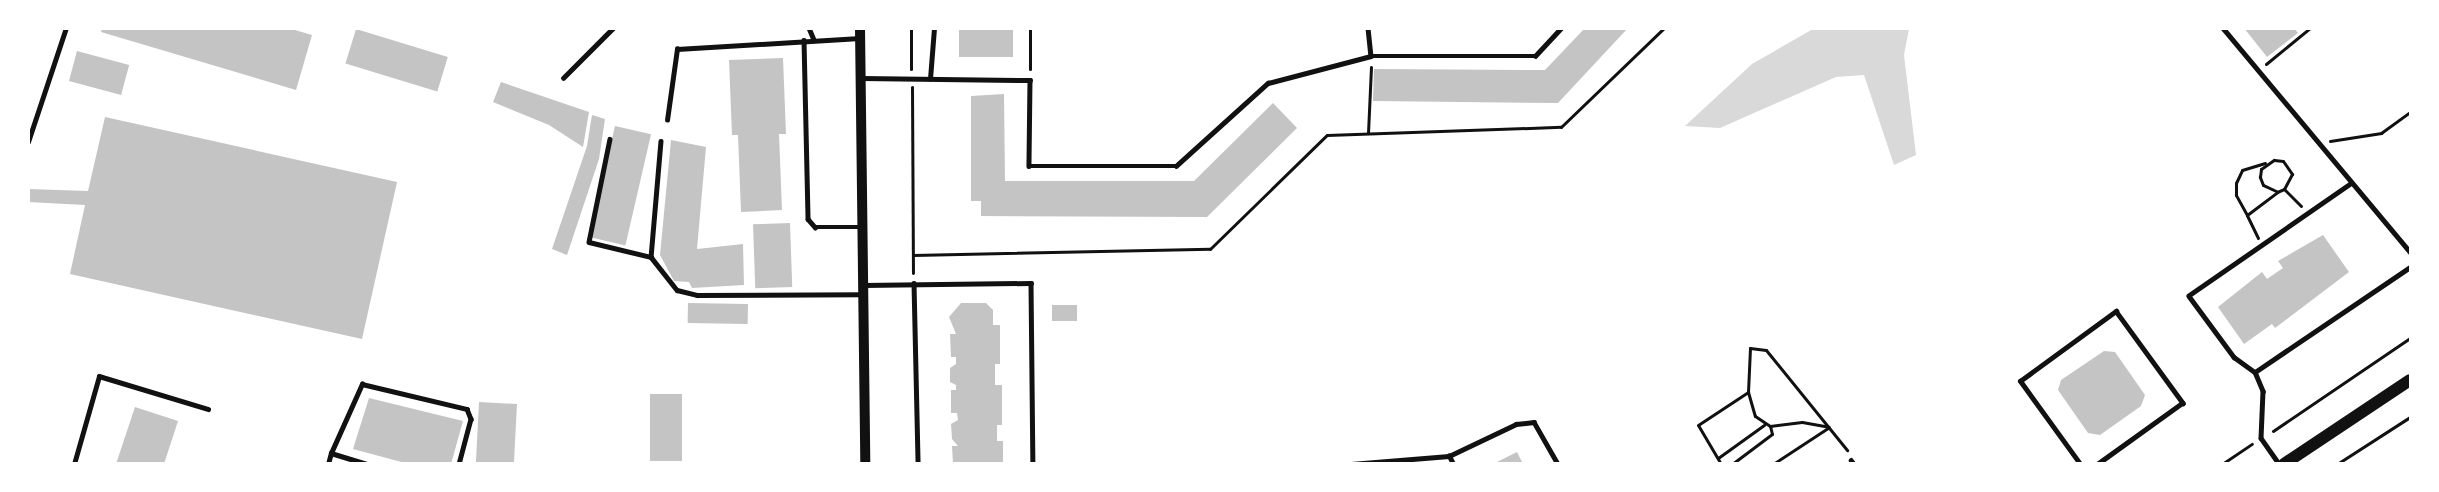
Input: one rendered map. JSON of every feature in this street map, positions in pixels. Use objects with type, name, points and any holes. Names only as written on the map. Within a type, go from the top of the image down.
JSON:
[{"type":"main road","points":[[2281,464],[2410,380]]},
{"type":"street","points":[[860,33],[860,227],[865,464]]},
{"type":"lane","points":[[28,142],[66,28]]},
{"type":"lane","points":[[563,78],[613,28]]},
{"type":"lane","points":[[809,28],[814,40]]},
{"type":"lane","points":[[930,79],[934,28]]},
{"type":"lane","points":[[1368,28],[1371,56]]},
{"type":"lane","points":[[861,78],[1030,80],[1029,166],[1176,166],[1268,83],[1371,56],[1535,56],[1560,28]]},
{"type":"lane","points":[[2223,28],[2410,252]]},
{"type":"lane","points":[[667,120],[677,49],[814,40],[860,33]]},
{"type":"lane","points":[[804,40],[808,219],[815,227],[860,227]]},
{"type":"lane","points":[[609,139],[589,242],[651,257],[677,290],[697,294],[862,290],[914,283],[1031,283],[1033,464]]},
{"type":"lane","points":[[651,257],[661,141]]},
{"type":"lane","points":[[2281,464],[2261,438],[2263,391],[2255,372],[2234,357],[2189,296],[2352,183]]},
{"type":"lane","points":[[2255,372],[2410,267]]},
{"type":"lane","points":[[914,283],[918,464]]},
{"type":"lane","points":[[2080,464],[2020,381],[2116,311],[2183,402],[2098,464]]},
{"type":"lane","points":[[74,464],[99,376],[208,409]]},
{"type":"lane","points":[[328,464],[362,384],[467,409],[471,419],[459,464]]},
{"type":"lane","points":[[1351,464],[1449,456],[1516,424],[1534,422],[1558,464]]},
{"type":"lane","points":[[331,453],[367,464]]},
{"type":"lane","points":[[1449,456],[1453,464]]},
{"type":"path","points":[[910,28],[914,283]]},
{"type":"path","points":[[1030,28],[1030,80]]},
{"type":"path","points":[[913,255],[1210,249],[1327,135],[1561,127],[1664,28]]},
{"type":"path","points":[[2258,70],[2310,28]]},
{"type":"path","points":[[1368,133],[1371,56]]},
{"type":"path","points":[[2318,143],[2381,133],[2410,112]]},
{"type":"path","points":[[2247,215],[2284,189],[2290,182],[2289,166],[2283,161],[2267,162],[2242,170],[2236,183],[2236,195],[2261,246]]},
{"type":"path","points":[[2267,162],[2261,169],[2263,185],[2277,192]]},
{"type":"path","points":[[2284,189],[2308,214]]},
{"type":"path","points":[[2222,464],[2410,338]]},
{"type":"path","points":[[1830,427],[1802,422],[1764,425],[1755,416],[1748,392],[1750,348],[1766,350],[1830,427],[1853,462]]},
{"type":"path","points":[[1721,464],[1698,425],[1748,392]]},
{"type":"path","points":[[2337,464],[2410,417]]},
{"type":"path","points":[[1718,458],[1764,425]]},
{"type":"path","points":[[1731,464],[1772,434],[1770,426]]},
{"type":"path","points":[[1773,464],[1830,427]]},
{"type":"shaded area","points":[[1813,29],[1909,29],[1904,55],[1916,155],[1894,165],[1864,75],[1836,77],[1720,128],[1685,126],[1752,64]]},
{"type":"building","points":[[102,28],[288,28],[312,35],[296,90],[101,32]]},
{"type":"building","points":[[959,28],[1013,28],[1013,57],[959,57]]},
{"type":"building","points":[[1585,28],[1628,28],[1558,103],[1373,101],[1374,69],[1545,70]]},
{"type":"building","points":[[2244,28],[2294,28],[2298,33],[2267,57]]},
{"type":"building","points":[[356,29],[448,57],[437,91],[345,63]]},
{"type":"building","points":[[77,51],[129,65],[121,95],[69,81]]},
{"type":"building","points":[[783,58],[786,134],[779,134],[782,210],[741,212],[738,135],[732,135],[729,60]]},
{"type":"building","points":[[501,82],[589,112],[583,147],[549,125],[493,102]]},
{"type":"building","points":[[1004,94],[1005,181],[1194,181],[1273,103],[1297,128],[1207,217],[981,216],[981,201],[971,201],[971,96]]},
{"type":"building","points":[[592,115],[605,119],[599,159],[567,255],[552,249],[587,146]]},
{"type":"building","points":[[105,117],[397,182],[362,339],[70,274],[85,205],[28,202],[28,189],[88,191]]},
{"type":"building","points":[[615,126],[651,134],[625,245],[589,237]]},
{"type":"building","points":[[671,140],[706,147],[697,249],[743,244],[744,285],[692,288],[689,282],[674,281],[660,255]]},
{"type":"building","points":[[790,223],[792,287],[755,288],[753,224]]},
{"type":"building","points":[[2323,235],[2349,272],[2275,328],[2272,324],[2244,344],[2218,307],[2262,272],[2267,279],[2283,268],[2278,261]]},
{"type":"building","points":[[688,303],[748,304],[748,324],[688,323]]},
{"type":"building","points":[[961,303],[986,303],[993,310],[993,325],[1000,325],[1000,364],[995,364],[995,385],[1002,385],[1002,425],[997,425],[997,441],[1003,441],[1003,464],[953,464],[952,446],[958,446],[952,439],[951,424],[958,420],[957,413],[951,413],[951,390],[956,390],[956,385],[950,382],[950,368],[956,364],[956,357],[951,357],[950,334],[956,334],[949,317]]},
{"type":"building","points":[[1052,305],[1077,305],[1077,321],[1052,321]]},
{"type":"building","points":[[2104,351],[2115,352],[2145,395],[2141,406],[2100,435],[2088,433],[2058,390],[2061,380]]},
{"type":"building","points":[[650,394],[682,394],[682,461],[650,461]]},
{"type":"building","points":[[369,398],[463,421],[451,464],[409,464],[353,449]]},
{"type":"building","points":[[479,402],[517,404],[514,464],[476,462]]},
{"type":"building","points":[[135,407],[178,421],[164,464],[116,464]]},
{"type":"building","points":[[1517,452],[1523,464],[1493,464]]}]
